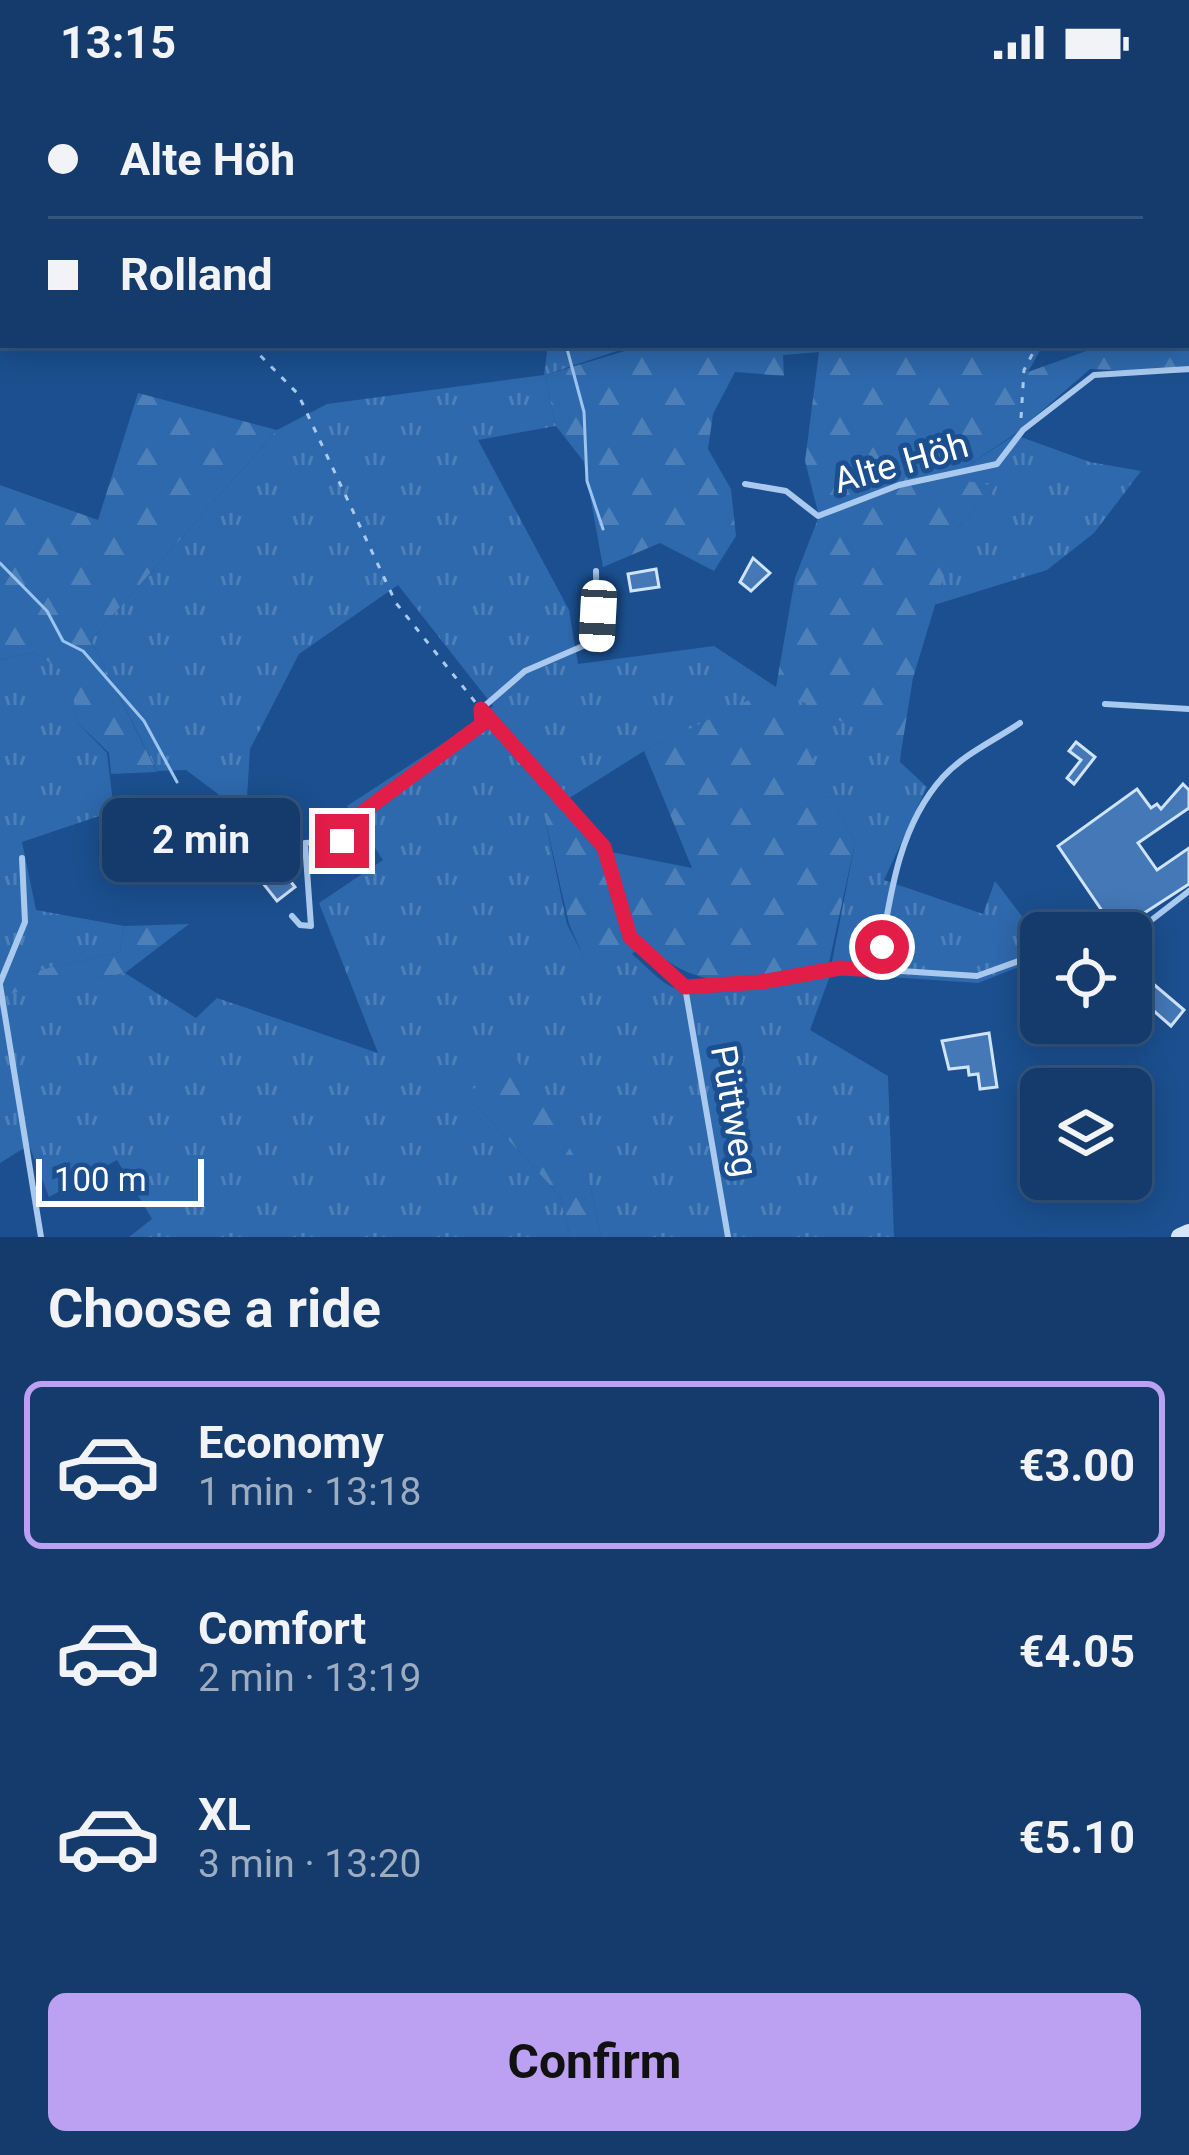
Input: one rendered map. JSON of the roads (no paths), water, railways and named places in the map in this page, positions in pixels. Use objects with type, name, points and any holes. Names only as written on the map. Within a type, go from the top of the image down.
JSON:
[{"type":"main road","points":[[1180,1237],[1189,1232]]},
{"type":"lane","name":"Alte Höh","points":[[745,484],[786,491],[818,516],[898,485],[997,464],[1023,430],[1094,375],[1189,369]]},
{"type":"lane","points":[[481,709],[525,671],[597,640],[596,571]]},
{"type":"lane","points":[[1105,704],[1189,710]]},
{"type":"lane","points":[[292,916],[299,925],[311,926],[305,843],[342,841],[356,817],[482,724],[481,709]]},
{"type":"lane","points":[[481,709],[604,847],[630,937],[685,987],[761,982],[840,968],[976,976],[1020,960]]},
{"type":"lane","points":[[878,970],[892,879],[929,797],[958,764],[1020,723]]},
{"type":"lane","points":[[22,858],[25,922],[0,984],[41,1237]]},
{"type":"lane","points":[[1152,920],[1189,891]]},
{"type":"lane","name":"Püttweg","points":[[685,987],[728,1237]]},
{"type":"waterway","points":[[567,348],[584,412],[587,481],[603,529]]},
{"type":"waterway","points":[[0,563],[47,611],[63,641],[83,651],[144,721],[177,782]]}]
